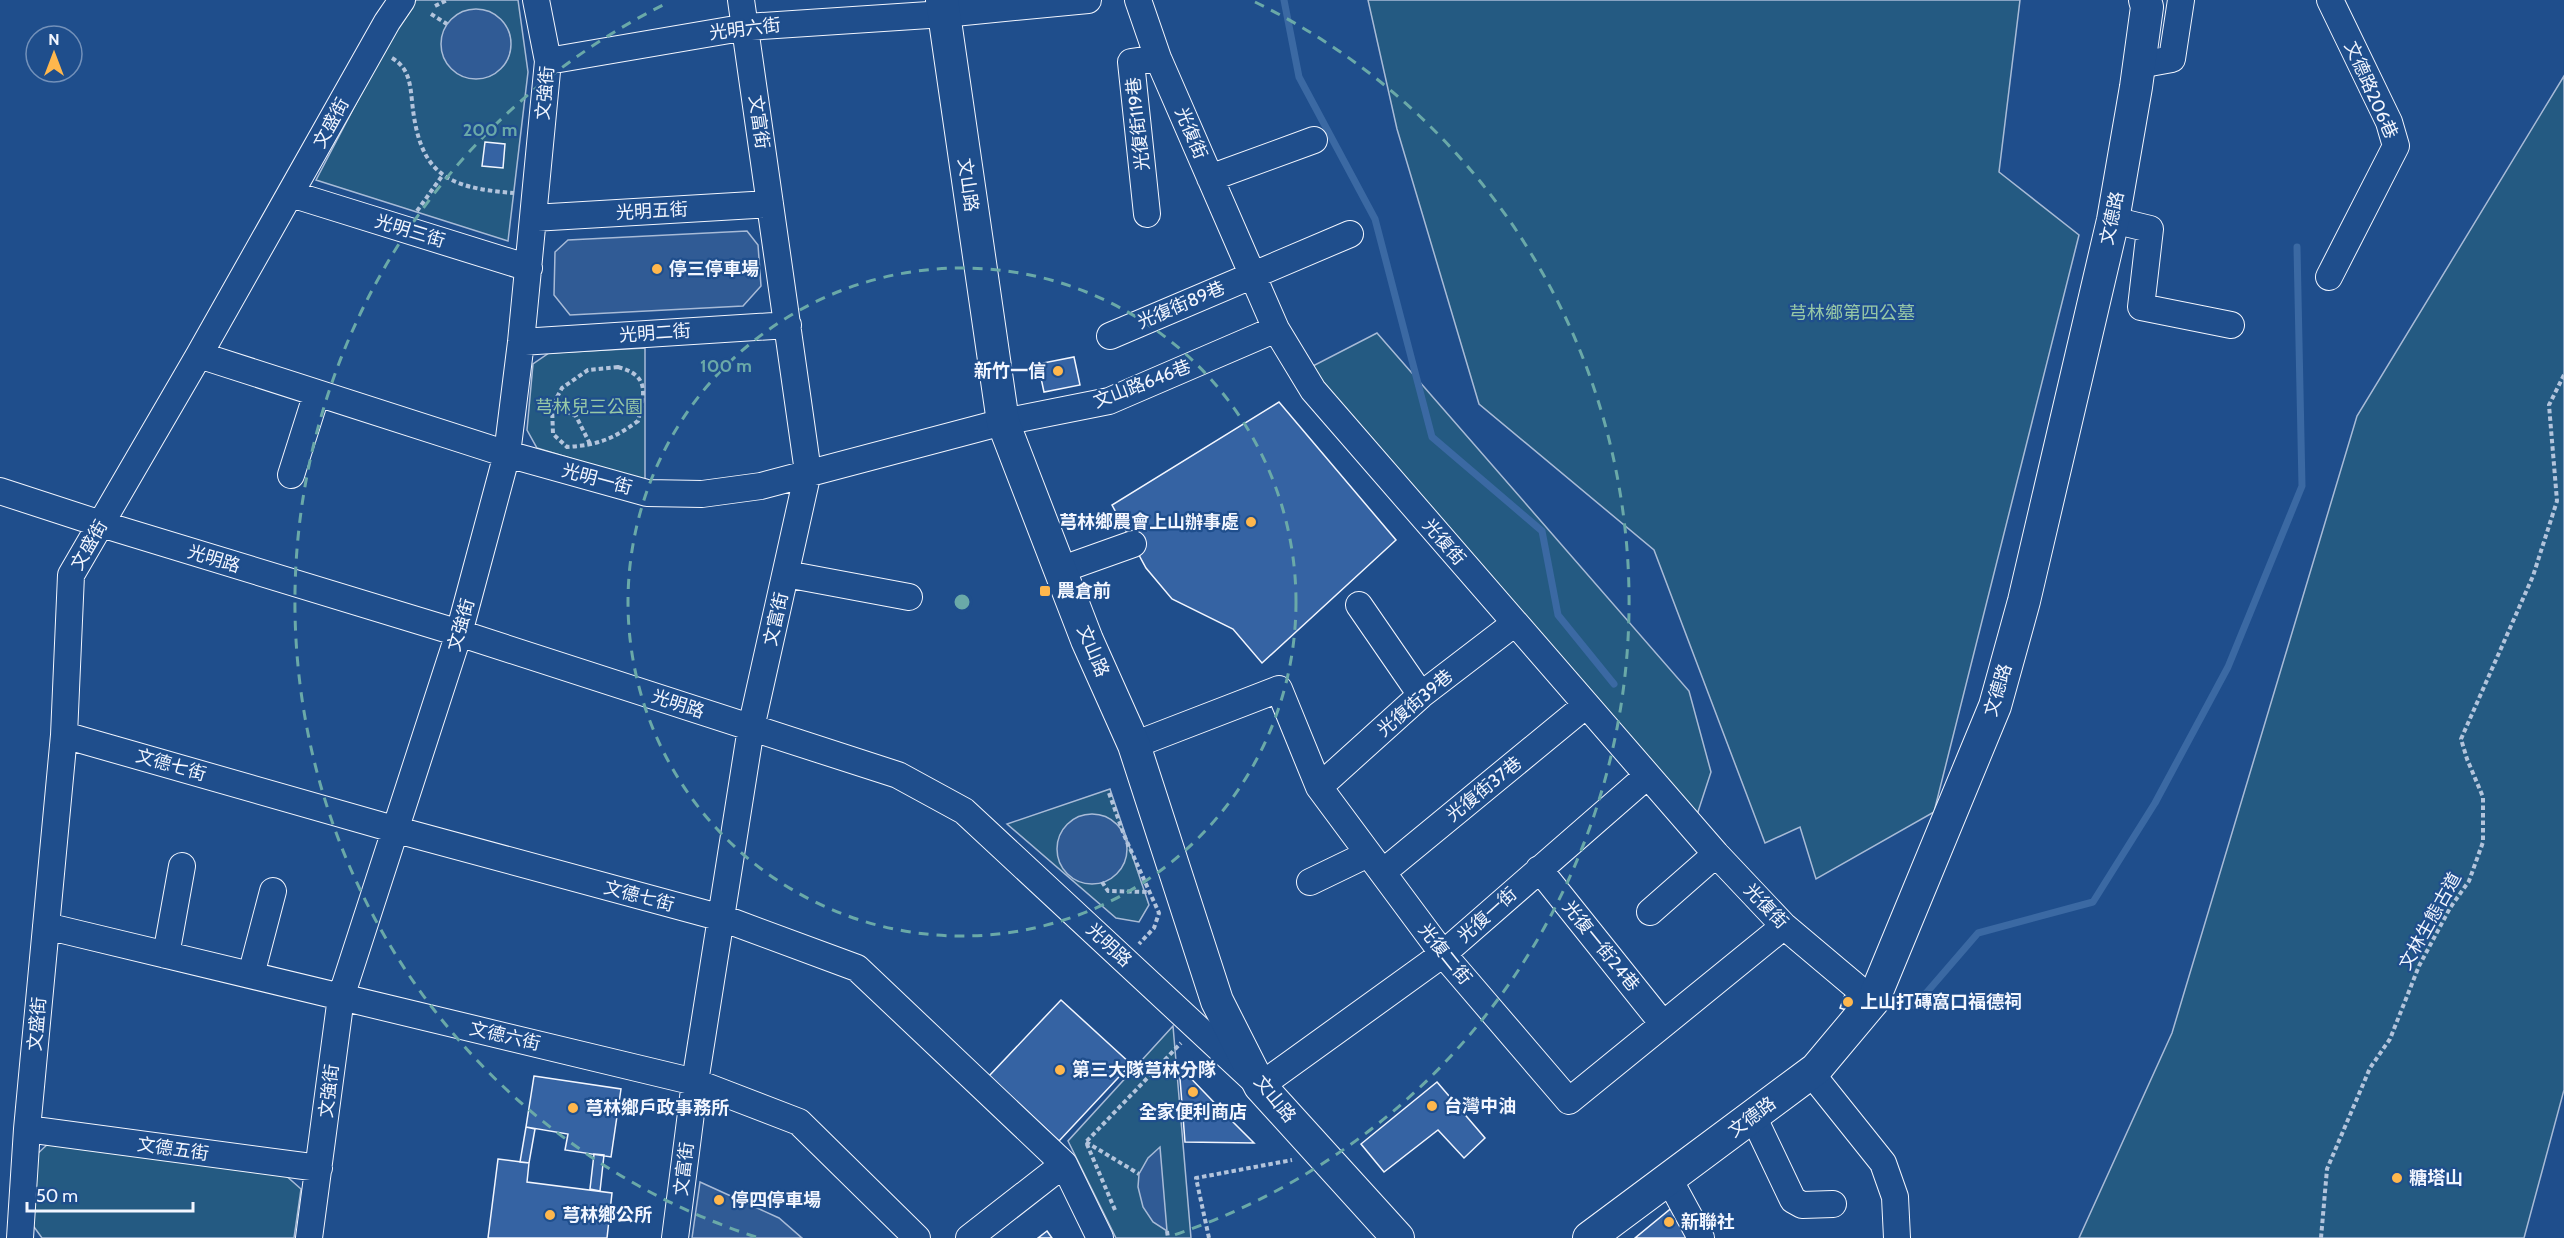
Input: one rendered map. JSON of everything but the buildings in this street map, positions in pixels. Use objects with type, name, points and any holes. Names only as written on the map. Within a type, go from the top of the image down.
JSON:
[{"type":"main road","name":"文德路","points":[[1589,1238],[1811,1072],[1873,1001],[1995,706],[2024,601],[2113,220],[2139,65],[2145,0]]},
{"type":"main road","name":"文山路","points":[[943,7],[1003,422],[1088,640],[1134,745],[1217,1001],[1260,1086],[1398,1238]]},
{"type":"street","name":"文盛街","points":[[20,1238],[27,1129],[64,735],[71,575],[402,0]]},
{"type":"street","name":"文強街","points":[[309,1238],[341,997],[459,633],[507,454],[529,268],[548,60],[536,0]]},
{"type":"street","name":"文富街","points":[[675,1238],[695,1082],[751,728],[808,472],[747,27],[741,0]]},
{"type":"street","name":"光明六街","points":[[548,60],[747,27],[943,7],[1088,0]]},
{"type":"street","name":"光復街","points":[[1138,0],[1158,58],[1276,329],[1313,390],[1716,854],[1784,926],[1873,1001]]},
{"type":"street","points":[[2139,65],[2172,59],[2181,0]]},
{"type":"street","name":"文德路206巷","points":[[2329,276],[2396,146],[2389,122],[2330,0]]},
{"type":"street","name":"光復街119巷","points":[[1147,214],[1131,62],[1158,58]]},
{"type":"street","points":[[1210,178],[1314,140]]},
{"type":"street","name":"光明三街","points":[[291,194],[529,268]]},
{"type":"street","name":"光明五街","points":[[534,207],[770,204]]},
{"type":"street","points":[[2113,220],[2150,229],[2141,307],[2231,325]]},
{"type":"street","name":"光復街89巷","points":[[1110,336],[1350,234]]},
{"type":"street","name":"光明二街","points":[[521,342],[788,325]]},
{"type":"street","name":"文山路646巷","points":[[1003,422],[1109,401],[1276,329]]},
{"type":"street","name":"光明一街","points":[[199,355],[507,454],[647,493],[702,494],[761,486],[1003,422]]},
{"type":"street","points":[[291,475],[317,393]]},
{"type":"street","name":"光明路","points":[[0,491],[459,633],[898,775],[964,811],[1260,1086]]},
{"type":"street","points":[[1060,570],[1133,544]]},
{"type":"street","points":[[786,574],[909,597]]},
{"type":"street","points":[[1359,605],[1421,694]]},
{"type":"street","name":"光復街39巷","points":[[1319,787],[1421,694],[1515,624]]},
{"type":"street","name":"光復二街","points":[[1134,745],[1279,689],[1319,787],[1443,954],[1569,1101],[1784,926]]},
{"type":"street","name":"光復街37巷","points":[[1310,882],[1376,863],[1586,705]]},
{"type":"street","name":"文德七街","points":[[64,735],[396,830],[722,918],[857,968],[1065,1164],[1100,1238]]},
{"type":"street","name":"光復一街","points":[[1260,1086],[1443,954],[1647,776]]},
{"type":"street","points":[[1650,912],[1716,854]]},
{"type":"street","points":[[166,955],[182,866]]},
{"type":"street","name":"光復一街24巷","points":[[1539,869],[1663,1024]]},
{"type":"street","points":[[251,975],[273,891]]},
{"type":"street","name":"文德六街","points":[[46,926],[695,1082],[799,1122],[917,1238]]},
{"type":"street","points":[[1811,1072],[1883,1163],[1895,1197],[1897,1238]]},
{"type":"street","points":[[1753,1116],[1793,1200],[1802,1205],[1833,1204]]},
{"type":"street","name":"文德五街","points":[[27,1129],[319,1168]]},
{"type":"street","points":[[969,1238],[1065,1164]]},
{"type":"street","points":[[1669,1179],[1701,1238]]},
{"type":"path","points":[[435,6],[447,0]]},
{"type":"path","points":[[431,14],[447,24]]},
{"type":"path","points":[[374,46],[399,62],[410,78],[414,125],[424,155],[442,176],[461,186],[491,192],[534,207]]},
{"type":"path","points":[[405,229],[442,176]]},
{"type":"path","points":[[618,367],[633,371],[641,382],[643,397],[638,421],[616,437],[591,446],[567,447],[553,434],[552,406],[562,388],[588,370],[618,367]]},
{"type":"path","name":"文林生態古道","points":[[2321,1238],[2327,1169],[2370,1068],[2390,1039],[2419,966],[2450,908],[2469,880],[2482,842],[2483,797],[2461,739],[2533,576],[2548,535],[2557,501],[2549,405],[2564,375]]},
{"type":"path","points":[[552,406],[576,416],[591,446]]},
{"type":"path","points":[[1109,793],[1124,835],[1159,914],[1154,928],[1125,960]]},
{"type":"path","points":[[1102,882],[1108,891],[1149,892]]},
{"type":"path","points":[[1086,1142],[1197,1027]]},
{"type":"path","points":[[1086,1142],[1139,1174]]},
{"type":"path","points":[[1086,1142],[1118,1217]]},
{"type":"path","points":[[1209,1238],[1196,1178],[1322,1155]]},
{"type":"path","points":[[1167,1231],[1168,1238]]},
{"type":"green space","points":[[416,0],[518,0],[528,72],[508,241],[316,180],[391,37]]},
{"type":"green space","name":"芎林鄉第四公墓","points":[[1368,0],[2020,0],[1999,172],[2079,235],[1934,812],[1816,879],[1800,827],[1765,843],[1654,550],[1479,404],[1397,129]]},
{"type":"green space","points":[[2564,76],[2564,1090],[2524,1238],[2079,1238],[2172,1033],[2357,416]]},
{"type":"green space","points":[[1377,333],[1689,691],[1711,772],[1694,824],[1309,368]]},
{"type":"green space","name":"芎林兒三公園","points":[[645,348],[645,481],[537,448],[527,430],[533,364],[549,353]]},
{"type":"green space","points":[[1110,789],[1149,905],[1139,922],[1116,918],[1007,824]]},
{"type":"green space","points":[[1173,1026],[1191,1238],[1116,1238],[1068,1141]]},
{"type":"green space","points":[[51,1141],[284,1174],[301,1189],[294,1238],[42,1238],[29,1220],[33,1158]]},
{"type":"shaded area","points":[[483,9],[496,15],[505,24],[509,30],[511,44],[509,58],[501,69],[490,77],[469,79],[451,69],[443,58],[441,37],[451,19],[462,11]]},
{"type":"shaded area","name":"停三停車場","points":[[747,231],[758,245],[761,286],[743,306],[570,315],[554,295],[555,252],[568,240]]},
{"type":"shaded area","points":[[1092,814],[1105,817],[1117,824],[1124,836],[1127,849],[1124,862],[1117,874],[1105,881],[1092,884],[1079,881],[1067,874],[1060,862],[1057,849],[1060,836],[1067,824],[1079,817]]},
{"type":"shaded area","points":[[1160,1147],[1167,1231],[1153,1222],[1143,1207],[1138,1187],[1139,1174],[1148,1158]]},
{"type":"shaded area","name":"停四停車場","points":[[700,1182],[779,1218],[802,1238],[692,1238]]},
{"type":"waterway","points":[[1284,0],[1299,77],[1375,219],[1432,437],[1542,531],[1558,615],[1614,684]]},
{"type":"waterway","points":[[1915,1006],[1978,933],[2093,902],[2155,803],[2228,667],[2302,486],[2297,247]]},
{"type":"place","name":"停三停車場","points":[[657,269]]},
{"type":"place","name":"新竹一信","points":[[1058,371]]},
{"type":"place","name":"芎林鄉農會上山辦事處","points":[[1251,522]]},
{"type":"place","name":"農倉前","points":[[1045,591]]},
{"type":"place","name":"上山打磚窩口福德祠","points":[[1848,1002]]},
{"type":"place","name":"第三大隊芎林分隊","points":[[1060,1070]]},
{"type":"place","name":"全家便利商店","points":[[1193,1092]]},
{"type":"place","name":"台灣中油","points":[[1432,1106]]},
{"type":"place","name":"芎林鄉戶政事務所","points":[[573,1108]]},
{"type":"place","name":"糖塔山","points":[[2397,1178]]},
{"type":"place","name":"停四停車場","points":[[719,1200]]},
{"type":"place","name":"芎林鄉公所","points":[[550,1215]]},
{"type":"place","name":"新聯社","points":[[1669,1222]]}]
